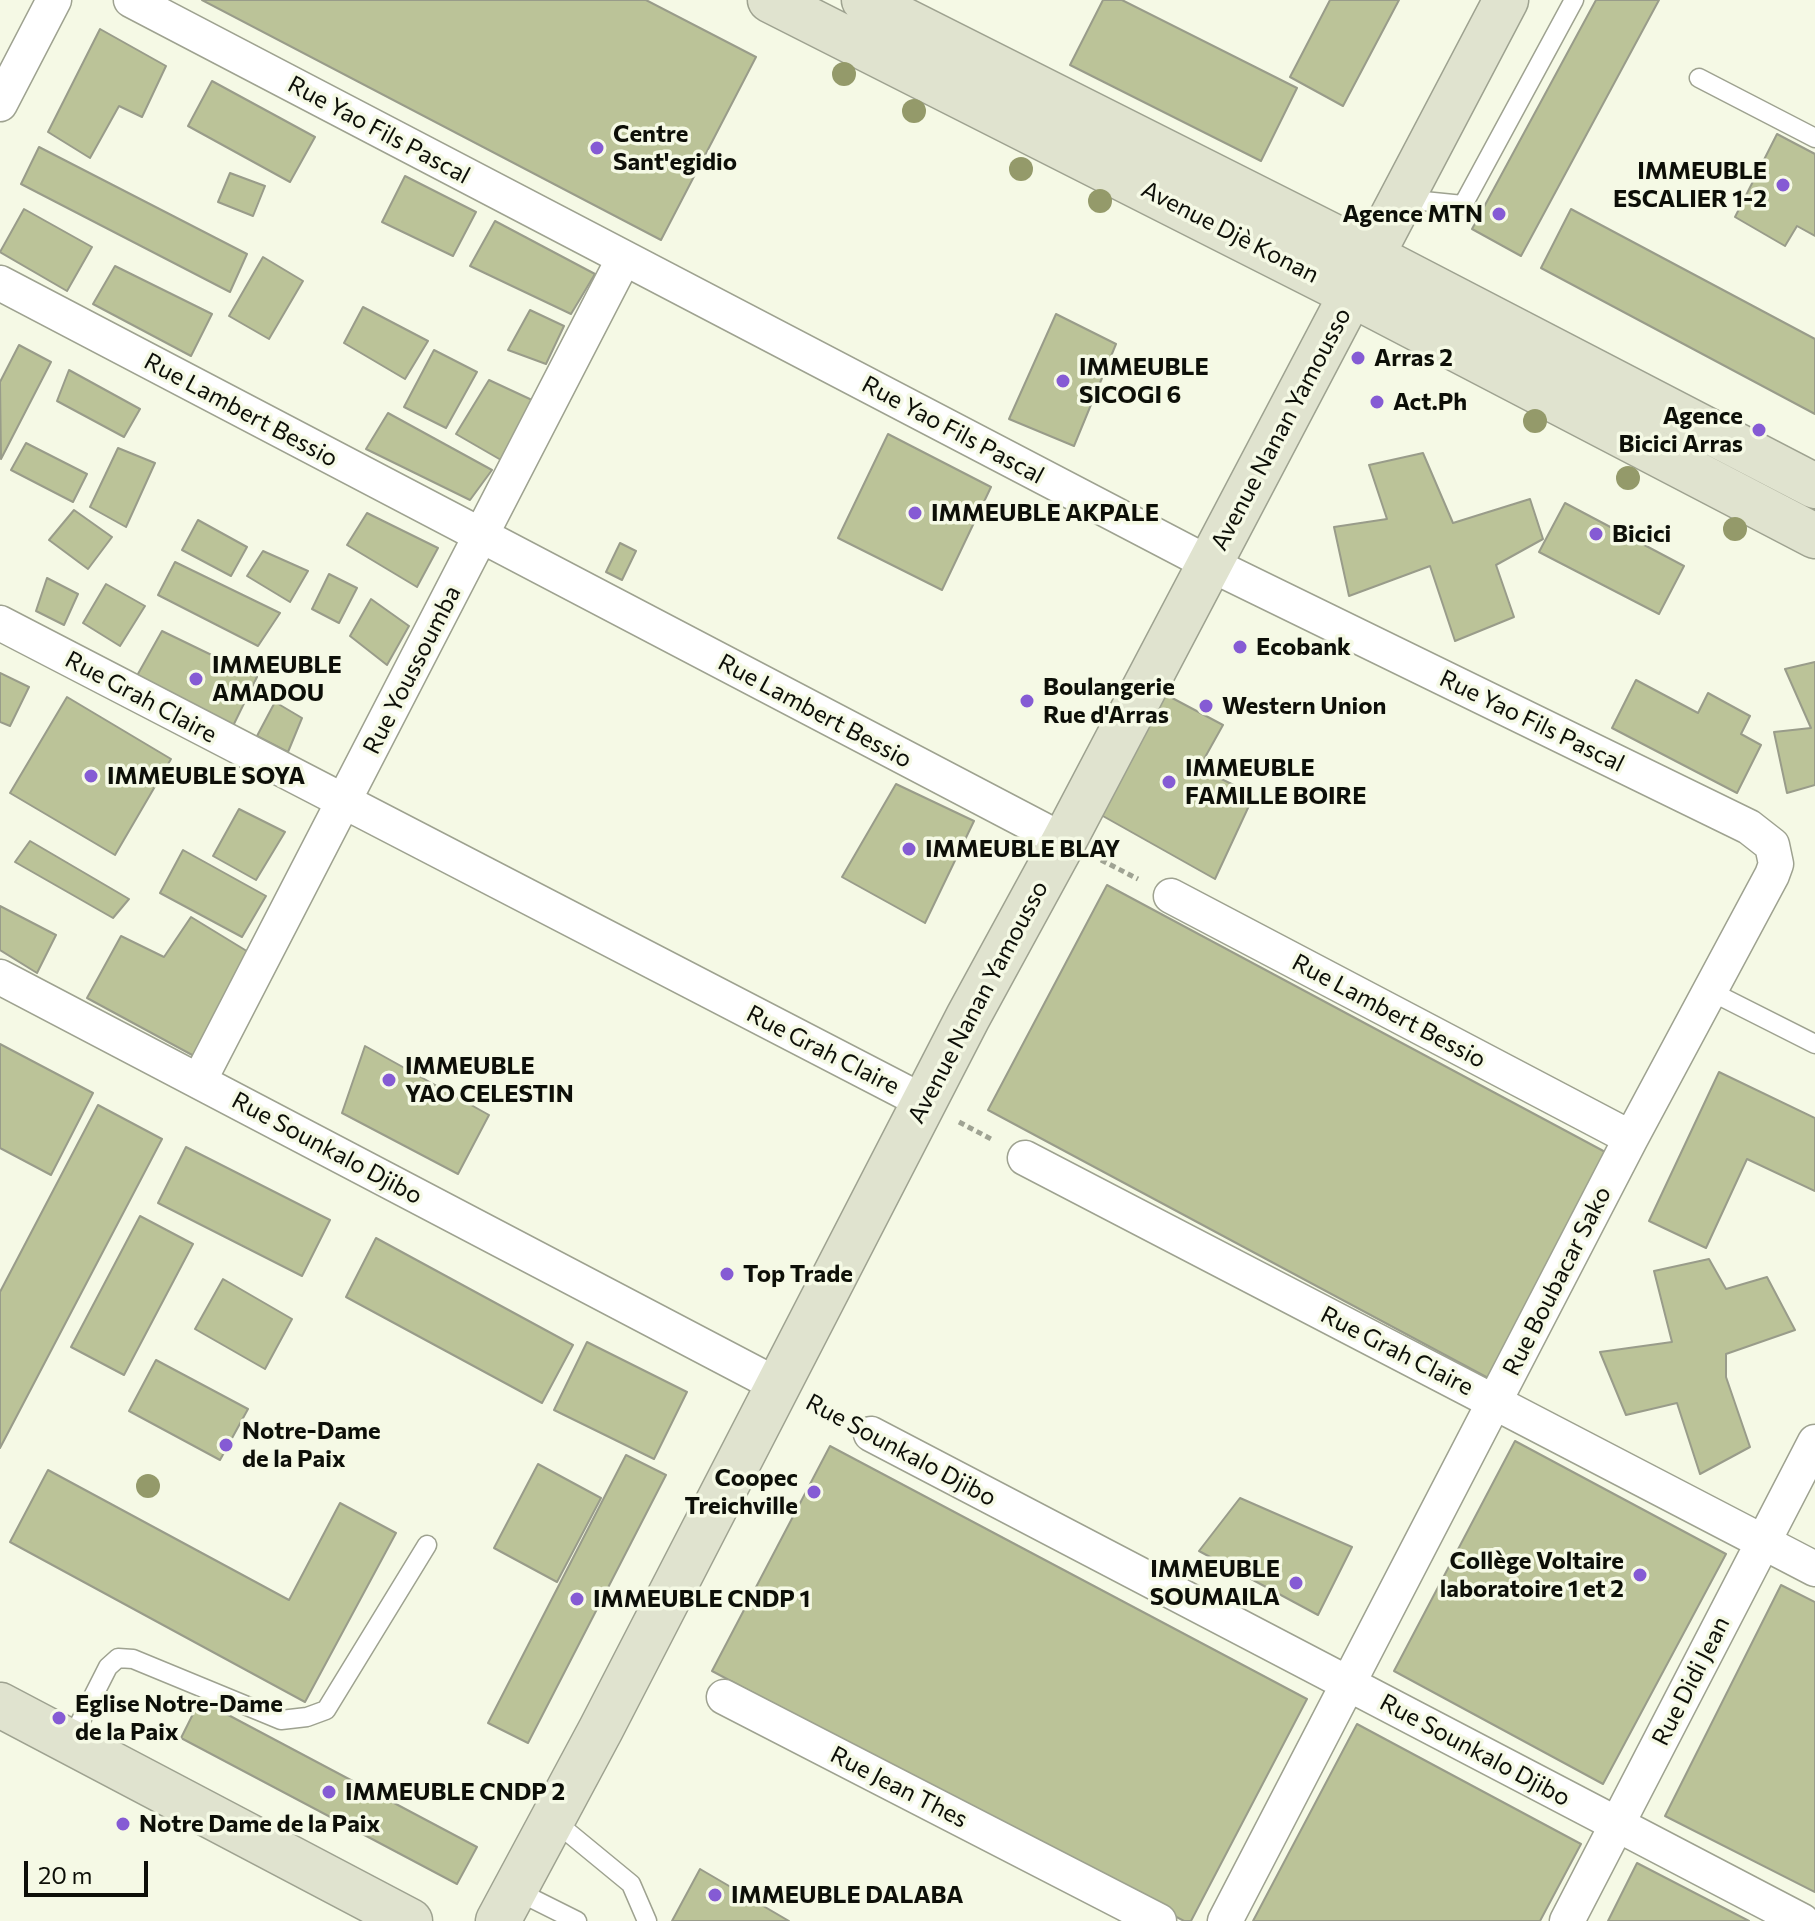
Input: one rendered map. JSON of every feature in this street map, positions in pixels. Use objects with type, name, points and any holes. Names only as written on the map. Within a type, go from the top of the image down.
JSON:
[{"type":"street","points":[[0,104],[54,0]]},
{"type":"street","name":"Rue Yao Fils Pascal","points":[[131,0],[1210,564],[1749,827],[1772,845],[1775,853]]},
{"type":"street","name":"Avenue Djè Konan","points":[[770,0],[1815,486]]},
{"type":"street","name":"Avenue Djè Konan","points":[[864,0],[919,12],[1362,275],[1815,536]]},
{"type":"street","name":"Avenue Nanan Yamousso","points":[[506,1905],[779,1386],[924,1102],[1506,0]]},
{"type":"street","name":"Rue Youssoumba","points":[[199,1081],[624,258]]},
{"type":"street","name":"Rue Lambert Bessio","points":[[0,283],[1064,841]]},
{"type":"street","name":"Rue Grah Claire","points":[[0,623],[924,1102]]},
{"type":"street","name":"Rue Boubacar Sako","points":[[1225,1921],[1631,1138],[1772,875],[1776,864],[1775,853]]},
{"type":"street","name":"Rue Lambert Bessio","points":[[1171,896],[1631,1138]]},
{"type":"street","name":"Rue Sounkalo Djibo","points":[[0,977],[779,1386]]},
{"type":"street","name":"Rue Grah Claire","points":[[1025,1158],[1815,1569]]},
{"type":"street","name":"Rue Sounkalo Djibo","points":[[871,1434],[1802,1921]]},
{"type":"street","name":"Rue Didi Jean","points":[[1567,1921],[1815,1442]]},
{"type":"street","name":"Rue Jean Thes","points":[[724,1697],[1159,1921]]},
{"type":"street","points":[[0,1705],[410,1921]]},
{"type":"lane","points":[[1401,199],[1463,205],[1574,0]]},
{"type":"lane","points":[[1699,78],[1815,138]]},
{"type":"lane","points":[[1710,991],[1815,1044]]},
{"type":"lane","points":[[70,1742],[108,1667],[118,1658],[133,1659],[281,1720],[307,1717],[326,1710],[427,1545]]},
{"type":"lane","points":[[552,1819],[631,1884],[647,1921]]},
{"type":"lane","points":[[506,1905],[577,1921]]},
{"type":"path","points":[[1064,841],[1171,896]]},
{"type":"path","name":"Rue Grah Claire","points":[[924,1102],[1025,1158]]},
{"type":"path","name":"Rue Sounkalo Djibo","points":[[779,1386],[871,1434]]},
{"type":"building","name":"Centre Sant'egidio","points":[[202,0],[646,0],[756,57],[661,240]]},
{"type":"building","points":[[1103,0],[1122,0],[1297,88],[1261,161],[1070,65]]},
{"type":"building","points":[[1330,0],[1399,0],[1343,106],[1290,77]]},
{"type":"building","points":[[1596,0],[1659,0],[1521,256],[1472,229]]},
{"type":"building","points":[[100,29],[166,66],[142,117],[119,106],[90,158],[48,132]]},
{"type":"building","points":[[212,81],[315,137],[290,182],[188,126]]},
{"type":"building","name":"IMMEUBLE ESCALIER 1-2","points":[[1777,134],[1815,154],[1815,236],[1797,226],[1785,246],[1735,217]]},
{"type":"building","points":[[39,147],[247,254],[230,292],[21,184]]},
{"type":"building","points":[[230,173],[265,186],[253,216],[218,202]]},
{"type":"building","points":[[405,176],[476,212],[453,256],[382,222]]},
{"type":"building","points":[[24,209],[92,247],[67,291],[0,252]]},
{"type":"building","points":[[1571,209],[1815,339],[1815,414],[1541,268]]},
{"type":"building","points":[[495,221],[595,274],[571,314],[470,266]]},
{"type":"building","points":[[263,257],[303,281],[269,339],[229,316]]},
{"type":"building","points":[[115,266],[212,314],[191,356],[93,304]]},
{"type":"building","points":[[363,307],[428,341],[405,379],[344,343]]},
{"type":"building","points":[[530,310],[564,326],[546,364],[508,350]]},
{"type":"building","name":"IMMEUBLE SICOGI 6","points":[[1056,314],[1116,344],[1074,446],[1009,419]]},
{"type":"building","points":[[19,345],[51,362],[1,459],[0,382]]},
{"type":"building","points":[[434,350],[477,372],[446,428],[404,407]]},
{"type":"building","points":[[69,370],[140,409],[124,437],[57,401]]},
{"type":"building","points":[[489,380],[532,400],[501,460],[456,434]]},
{"type":"building","points":[[388,413],[492,470],[470,500],[366,449]]},
{"type":"building","name":"IMMEUBLE AKPALE","points":[[888,434],[991,487],[942,590],[838,538]]},
{"type":"building","points":[[26,443],[87,474],[73,502],[11,470]]},
{"type":"building","points":[[118,448],[155,463],[126,527],[90,507]]},
{"type":"building","points":[[1423,453],[1453,523],[1530,499],[1543,539],[1496,565],[1514,617],[1455,641],[1430,566],[1349,596],[1334,527],[1387,519],[1369,465]]},
{"type":"building","points":[[1565,503],[1684,566],[1659,614],[1539,552]]},
{"type":"building","points":[[74,510],[112,537],[88,569],[49,540]]},
{"type":"building","points":[[367,513],[438,548],[417,587],[347,545]]},
{"type":"building","points":[[198,520],[247,547],[231,576],[182,550]]},
{"type":"building","points":[[620,543],[636,551],[622,580],[606,572]]},
{"type":"building","points":[[263,551],[308,571],[290,602],[247,576]]},
{"type":"building","points":[[175,562],[280,613],[258,646],[158,595]]},
{"type":"building","points":[[329,574],[357,588],[339,623],[312,609]]},
{"type":"building","points":[[47,578],[78,594],[64,625],[36,611]]},
{"type":"building","points":[[106,584],[145,606],[120,646],[83,623]]},
{"type":"building","points":[[371,599],[409,626],[387,665],[350,636]]},
{"type":"building","name":"IMMEUBLE AMADOU","points":[[162,631],[257,677],[231,730],[134,681]]},
{"type":"building","points":[[1815,662],[1815,785],[1787,793],[1774,732],[1811,728],[1785,669]]},
{"type":"building","points":[[0,673],[29,687],[10,726],[0,722]]},
{"type":"building","points":[[1636,680],[1698,713],[1708,693],[1750,716],[1741,734],[1761,745],[1737,793],[1612,728]]},
{"type":"building","name":"IMMEUBLE FAMILLE BOIRE","points":[[1159,691],[1223,725],[1199,768],[1254,795],[1215,879],[1094,811]]},
{"type":"building","name":"IMMEUBLE SOYA","points":[[67,697],[171,759],[115,855],[10,793]]},
{"type":"building","points":[[275,702],[302,718],[288,752],[257,736]]},
{"type":"building","name":"IMMEUBLE BLAY","points":[[896,784],[974,821],[925,923],[842,877]]},
{"type":"building","points":[[239,809],[285,832],[256,880],[213,856]]},
{"type":"building","points":[[30,841],[129,899],[113,918],[15,862]]},
{"type":"building","points":[[183,850],[266,896],[242,937],[160,893]]},
{"type":"building","points":[[1107,885],[1609,1154],[1490,1379],[988,1110]]},
{"type":"building","points":[[0,906],[56,935],[37,973],[0,950]]},
{"type":"building","points":[[191,917],[250,953],[194,1056],[87,998],[121,936],[164,957]]},
{"type":"building","points":[[0,1044],[93,1093],[51,1175],[0,1148]]},
{"type":"building","name":"IMMEUBLE YAO CELESTIN","points":[[365,1046],[489,1115],[458,1174],[342,1113]]},
{"type":"building","points":[[1719,1072],[1815,1118],[1815,1191],[1747,1159],[1706,1248],[1649,1221]]},
{"type":"building","points":[[98,1105],[162,1139],[0,1448],[0,1292]]},
{"type":"building","points":[[186,1147],[330,1220],[302,1276],[158,1203]]},
{"type":"building","points":[[140,1216],[193,1244],[124,1375],[71,1347]]},
{"type":"building","points":[[376,1238],[573,1345],[542,1403],[346,1297]]},
{"type":"building","points":[[1709,1259],[1726,1289],[1767,1277],[1795,1330],[1726,1354],[1726,1377],[1750,1447],[1700,1474],[1677,1403],[1626,1415],[1600,1352],[1672,1342],[1654,1271]]},
{"type":"building","points":[[223,1279],[292,1319],[265,1369],[195,1329]]},
{"type":"building","points":[[587,1342],[687,1392],[654,1459],[554,1410]]},
{"type":"building","points":[[156,1360],[248,1409],[220,1460],[129,1411]]},
{"type":"building","points":[[1515,1441],[1726,1554],[1603,1784],[1394,1671]]},
{"type":"building","points":[[830,1446],[1307,1699],[1191,1921],[1184,1921],[712,1671]]},
{"type":"building","name":"IMMEUBLE CNDP 1","points":[[626,1455],[666,1475],[528,1743],[488,1723]]},
{"type":"building","points":[[538,1464],[601,1498],[557,1582],[494,1548]]},
{"type":"building","points":[[48,1470],[289,1600],[340,1503],[396,1533],[305,1702],[10,1542]]},
{"type":"building","name":"IMMEUBLE SOUMAILA","points":[[1240,1498],[1352,1547],[1318,1615],[1199,1551]]},
{"type":"building","points":[[1781,1585],[1815,1602],[1815,1892],[1665,1816]]},
{"type":"building","name":"IMMEUBLE CNDP 2","points":[[200,1700],[477,1847],[457,1884],[181,1738]]},
{"type":"building","points":[[1357,1724],[1581,1844],[1540,1921],[1253,1921]]},
{"type":"building","points":[[1637,1863],[1749,1921],[1608,1921]]},
{"type":"building","name":"IMMEUBLE DALABA","points":[[700,1869],[789,1921],[672,1921]]},
{"type":"place","name":"Centre Sant'egidio","points":[[597,148]]},
{"type":"place","name":"IMMEUBLE ESCALIER 1-2","points":[[1783,185]]},
{"type":"place","name":"Agence MTN","points":[[1499,214]]},
{"type":"place","name":"Arras 2","points":[[1358,358]]},
{"type":"place","name":"IMMEUBLE SICOGI 6","points":[[1063,381]]},
{"type":"place","name":"Act.Ph","points":[[1377,402]]},
{"type":"place","name":"Agence Bicici Arras","points":[[1759,430]]},
{"type":"place","name":"IMMEUBLE AKPALE","points":[[915,513]]},
{"type":"place","name":"Bicici","points":[[1596,534]]},
{"type":"place","name":"Ecobank","points":[[1240,647]]},
{"type":"place","name":"IMMEUBLE AMADOU","points":[[196,679]]},
{"type":"place","name":"Boulangerie Rue d'Arras","points":[[1027,701]]},
{"type":"place","name":"Western Union","points":[[1206,706]]},
{"type":"place","name":"IMMEUBLE SOYA","points":[[91,776]]},
{"type":"place","name":"IMMEUBLE FAMILLE BOIRE","points":[[1169,782]]},
{"type":"place","name":"IMMEUBLE BLAY","points":[[909,849]]},
{"type":"place","name":"IMMEUBLE YAO CELESTIN","points":[[389,1080]]},
{"type":"place","name":"Top Trade","points":[[727,1274]]},
{"type":"place","name":"Notre-Dame de la Paix","points":[[226,1445]]},
{"type":"place","name":"Coopec Treichville","points":[[814,1492]]},
{"type":"place","name":"Collège Voltaire laboratoire 1 et 2","points":[[1640,1575]]},
{"type":"place","name":"IMMEUBLE SOUMAILA","points":[[1296,1583]]},
{"type":"place","name":"IMMEUBLE CNDP 1","points":[[577,1599]]},
{"type":"place","name":"Eglise Notre-Dame de la Paix","points":[[59,1718]]},
{"type":"place","name":"IMMEUBLE CNDP 2","points":[[329,1792]]},
{"type":"place","name":"Notre Dame de la Paix","points":[[123,1824]]},
{"type":"place","name":"IMMEUBLE DALABA","points":[[715,1895]]}]
